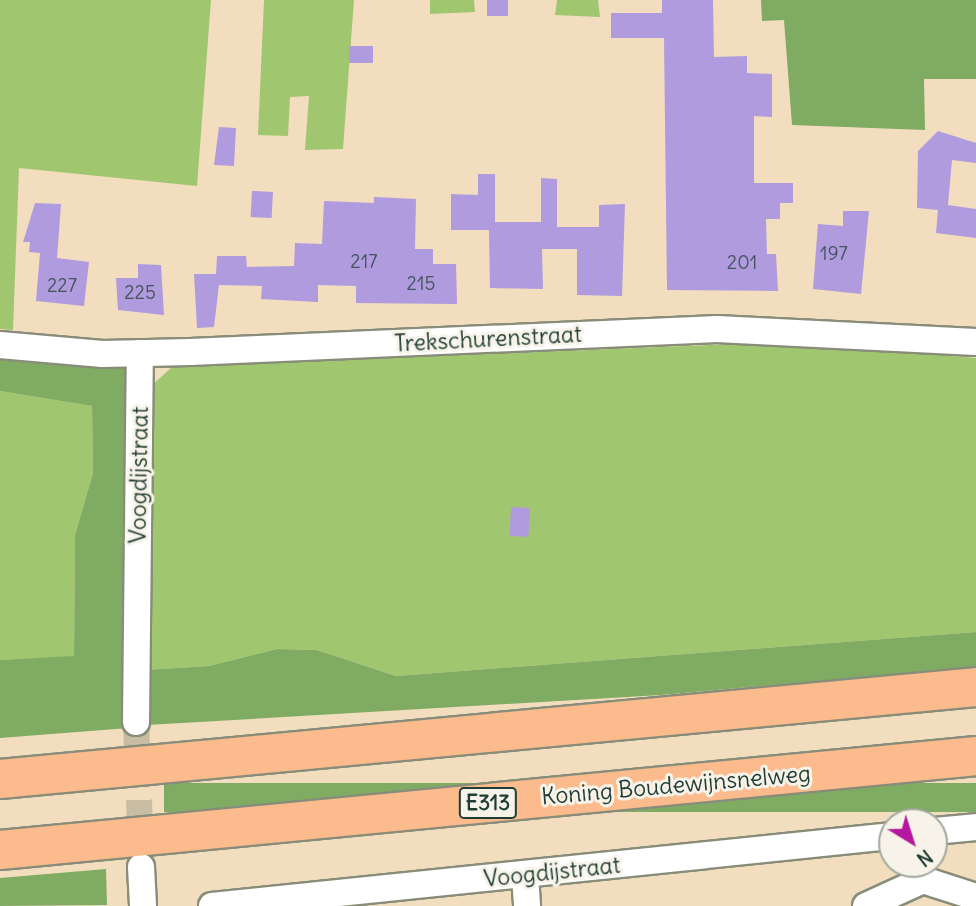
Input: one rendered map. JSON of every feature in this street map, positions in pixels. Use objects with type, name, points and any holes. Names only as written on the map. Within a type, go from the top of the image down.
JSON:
[{"type":"highway","points":[[0,779],[976,687]]},
{"type":"highway","name":"Koning Boudewijnsnelweg","points":[[0,850],[976,756]]},
{"type":"street","name":"Trekschurenstraat","points":[[0,345],[140,353],[717,329],[976,342]]},
{"type":"street","name":"Voogdijstraat","points":[[136,722],[140,353]]},
{"type":"street","points":[[948,830],[976,827]]},
{"type":"street","name":"Voogdijstraat","points":[[212,906],[526,876],[878,838]]},
{"type":"street","points":[[141,867],[143,906]]},
{"type":"street","points":[[526,876],[527,906]]},
{"type":"street","points":[[866,906],[905,878]]},
{"type":"street","points":[[919,878],[976,897]]},
{"type":"green space","points":[[0,0],[211,0],[197,186],[19,168],[13,330],[0,329]]},
{"type":"green space","points":[[264,0],[354,0],[343,149],[305,150],[309,96],[290,97],[288,136],[258,135]]},
{"type":"green space","points":[[430,0],[474,0],[475,12],[430,14]]},
{"type":"green space","points":[[557,0],[598,0],[600,17],[555,15]]},
{"type":"green space","points":[[761,0],[976,0],[976,79],[924,79],[925,130],[792,125],[784,20],[762,21]]},
{"type":"green space","points":[[780,342],[976,358],[976,632],[396,676],[317,650],[277,649],[209,666],[146,670],[150,387],[172,367]]},
{"type":"green space","points":[[0,355],[128,368],[129,728],[0,738],[0,660],[74,656],[75,535],[93,473],[92,406],[0,391]]},
{"type":"green space","points":[[0,391],[92,406],[93,473],[75,535],[74,657],[0,660]]},
{"type":"green space","points":[[976,632],[976,667],[661,695],[147,725],[146,670],[209,666],[277,649],[317,650],[396,676]]},
{"type":"green space","points":[[164,783],[976,783],[976,812],[948,812],[948,808],[878,808],[878,812],[164,812]]},
{"type":"green space","points":[[106,869],[107,905],[0,906],[0,878]]},
{"type":"building","points":[[487,0],[508,0],[508,16],[487,16]]},
{"type":"building","points":[[662,0],[713,0],[714,57],[747,56],[747,73],[772,74],[772,117],[754,116],[754,183],[793,183],[793,203],[780,203],[780,219],[766,219],[767,254],[776,254],[778,291],[667,290],[664,38],[611,38],[611,13],[662,13]]},
{"type":"building","points":[[349,46],[373,46],[373,63],[349,63]]},
{"type":"building","points":[[219,127],[236,128],[234,166],[214,165]]},
{"type":"building","points":[[938,131],[976,143],[976,163],[952,160],[948,205],[976,209],[976,238],[936,233],[938,210],[917,208],[918,151]]},
{"type":"building","points":[[478,174],[495,174],[495,222],[541,222],[541,178],[557,179],[557,227],[599,227],[599,205],[625,204],[622,296],[577,295],[577,249],[542,249],[543,289],[490,288],[489,230],[451,230],[451,194],[478,195]]},
{"type":"building","points":[[252,191],[273,192],[272,218],[251,217]]},
{"type":"building","points":[[374,197],[416,199],[415,249],[433,249],[433,264],[456,264],[457,304],[356,303],[356,286],[318,285],[318,302],[261,299],[262,286],[219,285],[214,327],[197,328],[194,274],[216,274],[217,256],[246,256],[247,267],[294,266],[295,243],[322,244],[324,201],[374,203]]},
{"type":"building","points":[[35,203],[61,204],[57,258],[89,262],[84,306],[36,301],[40,253],[29,252],[30,242],[23,242]]},
{"type":"building","points":[[843,211],[869,211],[861,294],[813,289],[818,224],[843,226]]},
{"type":"building","points":[[138,264],[161,265],[164,315],[118,310],[116,278],[138,278]]},
{"type":"building","points":[[511,507],[530,508],[528,537],[509,536]]},
{"type":"tunnel","points":[[136,722],[141,853]]}]
